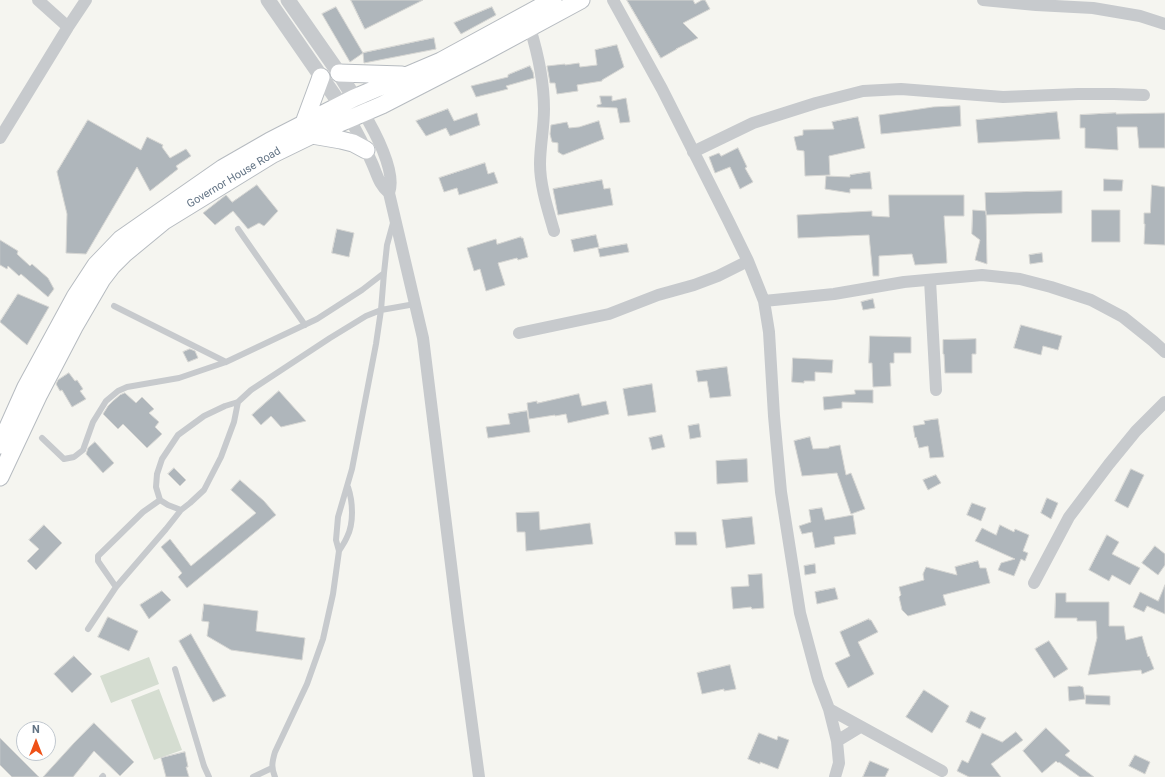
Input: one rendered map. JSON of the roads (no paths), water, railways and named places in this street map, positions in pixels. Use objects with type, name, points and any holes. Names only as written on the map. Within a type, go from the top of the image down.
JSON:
[{"type":"main road","name":"Governor House Road","points":[[0,445],[30,380],[75,297],[96,265],[121,239],[223,168],[270,141],[308,129],[352,108],[406,75],[441,61],[553,0]]},
{"type":"main road","name":"Governor House Road","points":[[352,108],[382,105],[581,0]]},
{"type":"main road","points":[[339,73],[406,75]]},
{"type":"main road","points":[[321,77],[308,129],[353,143],[366,150]]},
{"type":"main road","name":"Governor House Road","points":[[0,477],[39,394],[74,327],[102,279],[112,266],[124,254],[164,221],[273,154],[308,129]]},
{"type":"street","points":[[38,0],[68,27]]},
{"type":"street","points":[[0,138],[86,0]]},
{"type":"street","points":[[268,0],[321,77],[375,132],[384,153],[391,182],[389,192],[423,338],[479,777]]},
{"type":"street","points":[[613,0],[662,90],[728,220],[748,261],[764,301],[769,332],[774,416],[781,492],[798,606],[818,680],[829,710],[837,741],[839,763],[835,777]]},
{"type":"street","points":[[983,0],[1093,8],[1140,16],[1165,24]]},
{"type":"street","points":[[290,1],[339,73],[352,108],[358,132],[381,185],[389,192]]},
{"type":"street","points":[[530,28],[537,51],[541,74],[544,109],[540,165],[544,193],[554,230]]},
{"type":"street","points":[[693,152],[753,123],[816,103],[863,91],[901,89],[1002,97],[1078,94],[1144,95]]},
{"type":"street","points":[[519,333],[609,314],[658,295],[694,285],[718,276],[748,261]]},
{"type":"street","points":[[764,301],[834,294],[904,282],[982,275],[1020,279],[1091,300],[1123,317],[1165,352]]},
{"type":"street","points":[[930,280],[936,390]]},
{"type":"street","points":[[1034,583],[1069,517],[1136,431],[1165,402]]},
{"type":"street","points":[[829,710],[942,771]]},
{"type":"street","points":[[837,741],[860,726]]},
{"type":"lane","points":[[339,551],[336,540],[338,517],[352,469],[376,344],[388,245],[395,218]]},
{"type":"lane","points":[[238,229],[305,325]]},
{"type":"lane","points":[[42,438],[64,459],[74,457],[83,450],[93,422],[106,401],[118,391],[127,387],[179,378],[226,362],[317,319],[362,290],[384,273]]},
{"type":"lane","points":[[181,510],[160,500],[156,487],[157,474],[162,459],[178,435],[204,416],[225,406],[238,402],[252,390],[366,316],[381,310],[415,304]]},
{"type":"lane","points":[[114,306],[226,362]]},
{"type":"lane","points":[[88,629],[116,587],[181,510],[204,490],[221,457],[234,422],[238,402]]},
{"type":"lane","points":[[275,777],[272,768],[272,760],[307,684],[322,639],[333,594],[339,551],[348,536],[351,497],[348,487]]},
{"type":"lane","points":[[116,587],[100,564],[98,556],[143,512],[160,500]]},
{"type":"lane","points":[[175,668],[204,766],[209,777]]},
{"type":"lane","points":[[253,777],[272,768]]}]
